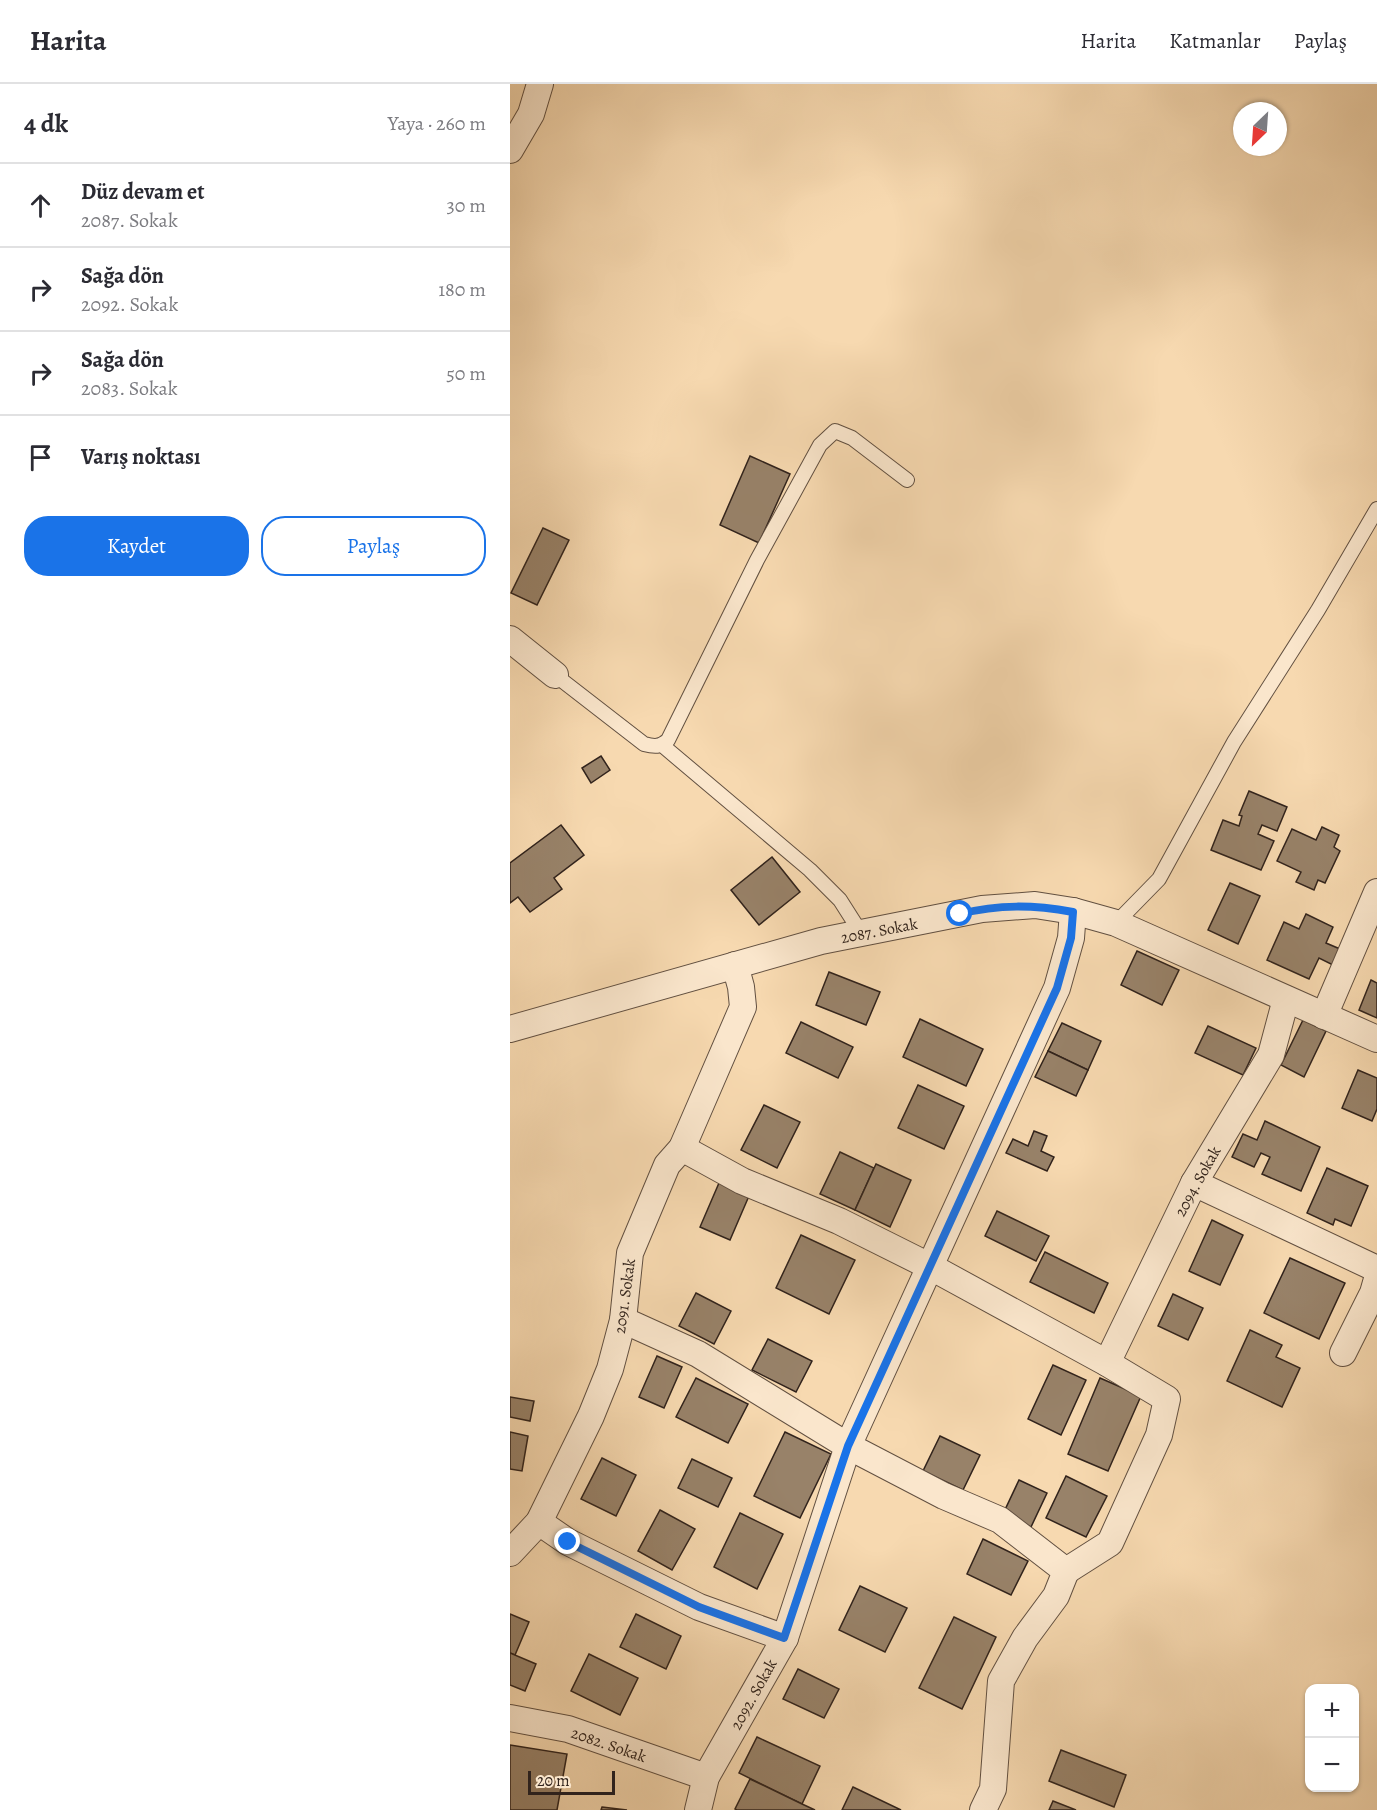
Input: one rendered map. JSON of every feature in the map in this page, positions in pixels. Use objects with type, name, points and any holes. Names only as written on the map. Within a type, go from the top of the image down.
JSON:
[{"type":"street","points":[[510,150],[531,114],[540,84]]},
{"type":"street","points":[[510,639],[555,675]]},
{"type":"street","points":[[1324,1016],[1377,892]]},
{"type":"street","name":"2087. Sokak","points":[[510,1029],[735,965],[861,933],[982,909],[1035,905],[1116,923],[1377,1039]]},
{"type":"street","name":"2092. Sokak","points":[[704,1808],[706,1777],[784,1638],[848,1446],[1057,988],[1071,938],[1073,912]]},
{"type":"street","name":"2091. Sokak","points":[[510,1553],[539,1522],[591,1416],[610,1369],[623,1320],[630,1253],[667,1165],[682,1148],[742,1007],[741,987],[735,965]]},
{"type":"street","name":"2094. Sokak","points":[[1107,1363],[1194,1184],[1271,1054],[1286,999]]},
{"type":"street","points":[[682,1148],[742,1180],[839,1221],[931,1267],[1107,1363],[1167,1399],[1159,1435],[1110,1543],[1066,1571],[1056,1596],[1024,1638],[1001,1681],[993,1789],[983,1810]]},
{"type":"street","points":[[1194,1184],[1377,1269]]},
{"type":"street","points":[[1343,1353],[1373,1293],[1377,1279]]},
{"type":"street","points":[[623,1320],[698,1354],[848,1446],[944,1496],[1000,1520],[1066,1571]]},
{"type":"street","points":[[539,1522],[568,1542],[699,1607],[784,1638]]},
{"type":"street","name":"2082. Sokak","points":[[510,1718],[568,1729],[706,1777]]},
{"type":"lane","points":[[555,675],[644,744],[656,747],[662,745],[668,740],[757,560],[820,445],[835,432],[852,438],[907,480]]},
{"type":"lane","points":[[1116,923],[1159,879],[1234,742],[1318,610],[1377,509]]},
{"type":"lane","points":[[662,745],[810,870],[840,900],[861,933]]},
{"type":"building","points":[[750,456],[790,474],[759,543],[720,525]]},
{"type":"building","points":[[543,528],[569,540],[537,605],[511,593]]},
{"type":"building","points":[[601,756],[610,770],[591,783],[582,768]]},
{"type":"building","points":[[1249,791],[1287,807],[1277,831],[1262,825],[1258,834],[1274,841],[1261,870],[1211,850],[1223,820],[1239,826],[1242,816],[1239,815]]},
{"type":"building","points":[[561,825],[584,855],[554,878],[562,889],[530,912],[518,897],[510,903],[510,863]]},
{"type":"building","points":[[1322,827],[1339,835],[1334,847],[1340,851],[1325,883],[1318,880],[1314,890],[1296,882],[1301,872],[1277,861],[1292,829],[1316,840]]},
{"type":"building","points":[[772,857],[800,892],[759,925],[731,890]]},
{"type":"building","points":[[1230,883],[1260,896],[1238,944],[1208,930]]},
{"type":"building","points":[[1306,914],[1333,927],[1326,943],[1340,949],[1333,965],[1319,958],[1309,979],[1267,960],[1284,922],[1299,929]]},
{"type":"building","points":[[1137,951],[1179,970],[1162,1005],[1121,985]]},
{"type":"building","points":[[829,972],[880,992],[866,1025],[816,1005]]},
{"type":"building","points":[[1371,980],[1377,983],[1377,1018],[1359,1010]]},
{"type":"building","points":[[920,1019],[983,1049],[966,1086],[903,1057]]},
{"type":"building","points":[[1303,1020],[1326,1031],[1304,1077],[1281,1065]]},
{"type":"building","points":[[801,1022],[853,1047],[838,1078],[786,1053]]},
{"type":"building","points":[[1062,1023],[1101,1041],[1088,1070],[1048,1051]]},
{"type":"building","points":[[1208,1026],[1256,1048],[1243,1075],[1195,1053]]},
{"type":"building","points":[[1048,1051],[1088,1070],[1076,1096],[1035,1077]]},
{"type":"building","points":[[1358,1070],[1377,1078],[1377,1109],[1372,1121],[1342,1108]]},
{"type":"building","points":[[918,1085],[964,1106],[944,1149],[898,1128]]},
{"type":"building","points":[[764,1105],[800,1122],[777,1168],[741,1150]]},
{"type":"building","points":[[1265,1121],[1320,1147],[1301,1191],[1262,1174],[1270,1157],[1261,1153],[1254,1167],[1232,1157],[1243,1134],[1257,1140]]},
{"type":"building","points":[[1034,1131],[1047,1136],[1041,1151],[1054,1157],[1047,1171],[1006,1153],[1013,1139],[1028,1146]]},
{"type":"building","points":[[840,1152],[874,1168],[855,1210],[820,1194]]},
{"type":"building","points":[[876,1164],[911,1180],[890,1227],[855,1210]]},
{"type":"building","points":[[1327,1168],[1368,1186],[1351,1226],[1335,1219],[1333,1225],[1307,1213]]},
{"type":"building","points":[[722,1176],[752,1189],[730,1240],[700,1227]]},
{"type":"building","points":[[997,1211],[1049,1236],[1036,1261],[985,1236]]},
{"type":"building","points":[[1212,1220],[1243,1235],[1220,1285],[1189,1271]]},
{"type":"building","points":[[801,1235],[855,1260],[829,1314],[776,1288]]},
{"type":"building","points":[[1045,1252],[1108,1283],[1094,1313],[1030,1282]]},
{"type":"building","points":[[1290,1258],[1345,1283],[1319,1339],[1264,1313]]},
{"type":"building","points":[[696,1293],[731,1311],[714,1344],[679,1326]]},
{"type":"building","points":[[1173,1294],[1203,1308],[1188,1340],[1158,1326]]},
{"type":"building","points":[[1250,1330],[1282,1345],[1276,1357],[1300,1368],[1282,1407],[1227,1381]]},
{"type":"building","points":[[768,1339],[812,1361],[796,1392],[752,1370]]},
{"type":"building","points":[[657,1356],[682,1367],[664,1408],[639,1397]]},
{"type":"building","points":[[1053,1365],[1086,1380],[1061,1435],[1028,1419]]},
{"type":"building","points":[[696,1378],[748,1404],[728,1443],[676,1417]]},
{"type":"building","points":[[1100,1378],[1141,1396],[1108,1471],[1068,1454]]},
{"type":"building","points":[[510,1397],[534,1401],[530,1421],[510,1417]]},
{"type":"building","points":[[510,1432],[528,1436],[522,1471],[510,1469]]},
{"type":"building","points":[[785,1432],[831,1454],[800,1518],[754,1496]]},
{"type":"building","points":[[940,1436],[980,1455],[963,1490],[923,1471]]},
{"type":"building","points":[[602,1458],[636,1475],[616,1516],[581,1499]]},
{"type":"building","points":[[692,1459],[732,1478],[718,1507],[678,1488]]},
{"type":"building","points":[[1066,1476],[1107,1496],[1086,1537],[1046,1518]]},
{"type":"building","points":[[1019,1480],[1047,1493],[1031,1527],[1003,1514]]},
{"type":"building","points":[[660,1510],[695,1529],[672,1570],[638,1551]]},
{"type":"building","points":[[740,1513],[783,1534],[757,1589],[714,1567]]},
{"type":"building","points":[[983,1539],[1028,1561],[1011,1595],[967,1574]]},
{"type":"building","points":[[860,1586],[907,1608],[885,1652],[839,1630]]},
{"type":"building","points":[[510,1614],[529,1622],[515,1655],[510,1653]]},
{"type":"building","points":[[636,1614],[681,1636],[666,1669],[620,1647]]},
{"type":"building","points":[[954,1617],[996,1637],[962,1709],[919,1688]]},
{"type":"building","points":[[510,1653],[536,1664],[525,1691],[510,1685]]},
{"type":"building","points":[[589,1654],[638,1678],[620,1715],[571,1691]]},
{"type":"building","points":[[798,1669],[839,1689],[824,1718],[783,1699]]},
{"type":"building","points":[[757,1737],[820,1766],[802,1804],[739,1773]]},
{"type":"building","points":[[510,1745],[567,1754],[557,1810],[510,1810]]},
{"type":"building","points":[[1061,1750],[1126,1775],[1114,1807],[1049,1781]]},
{"type":"building","points":[[750,1779],[815,1810],[737,1810],[735,1809]]},
{"type":"building","points":[[853,1787],[901,1810],[842,1810]]},
{"type":"building","points":[[1053,1801],[1076,1810],[1049,1810]]},
{"type":"building","points":[[602,1807],[627,1810],[601,1810]]},
{"type":"route","points":[[568,1542],[699,1607],[784,1638],[848,1446],[1057,988],[1071,938],[1073,912],[1035,905],[982,909],[960,914]]}]
